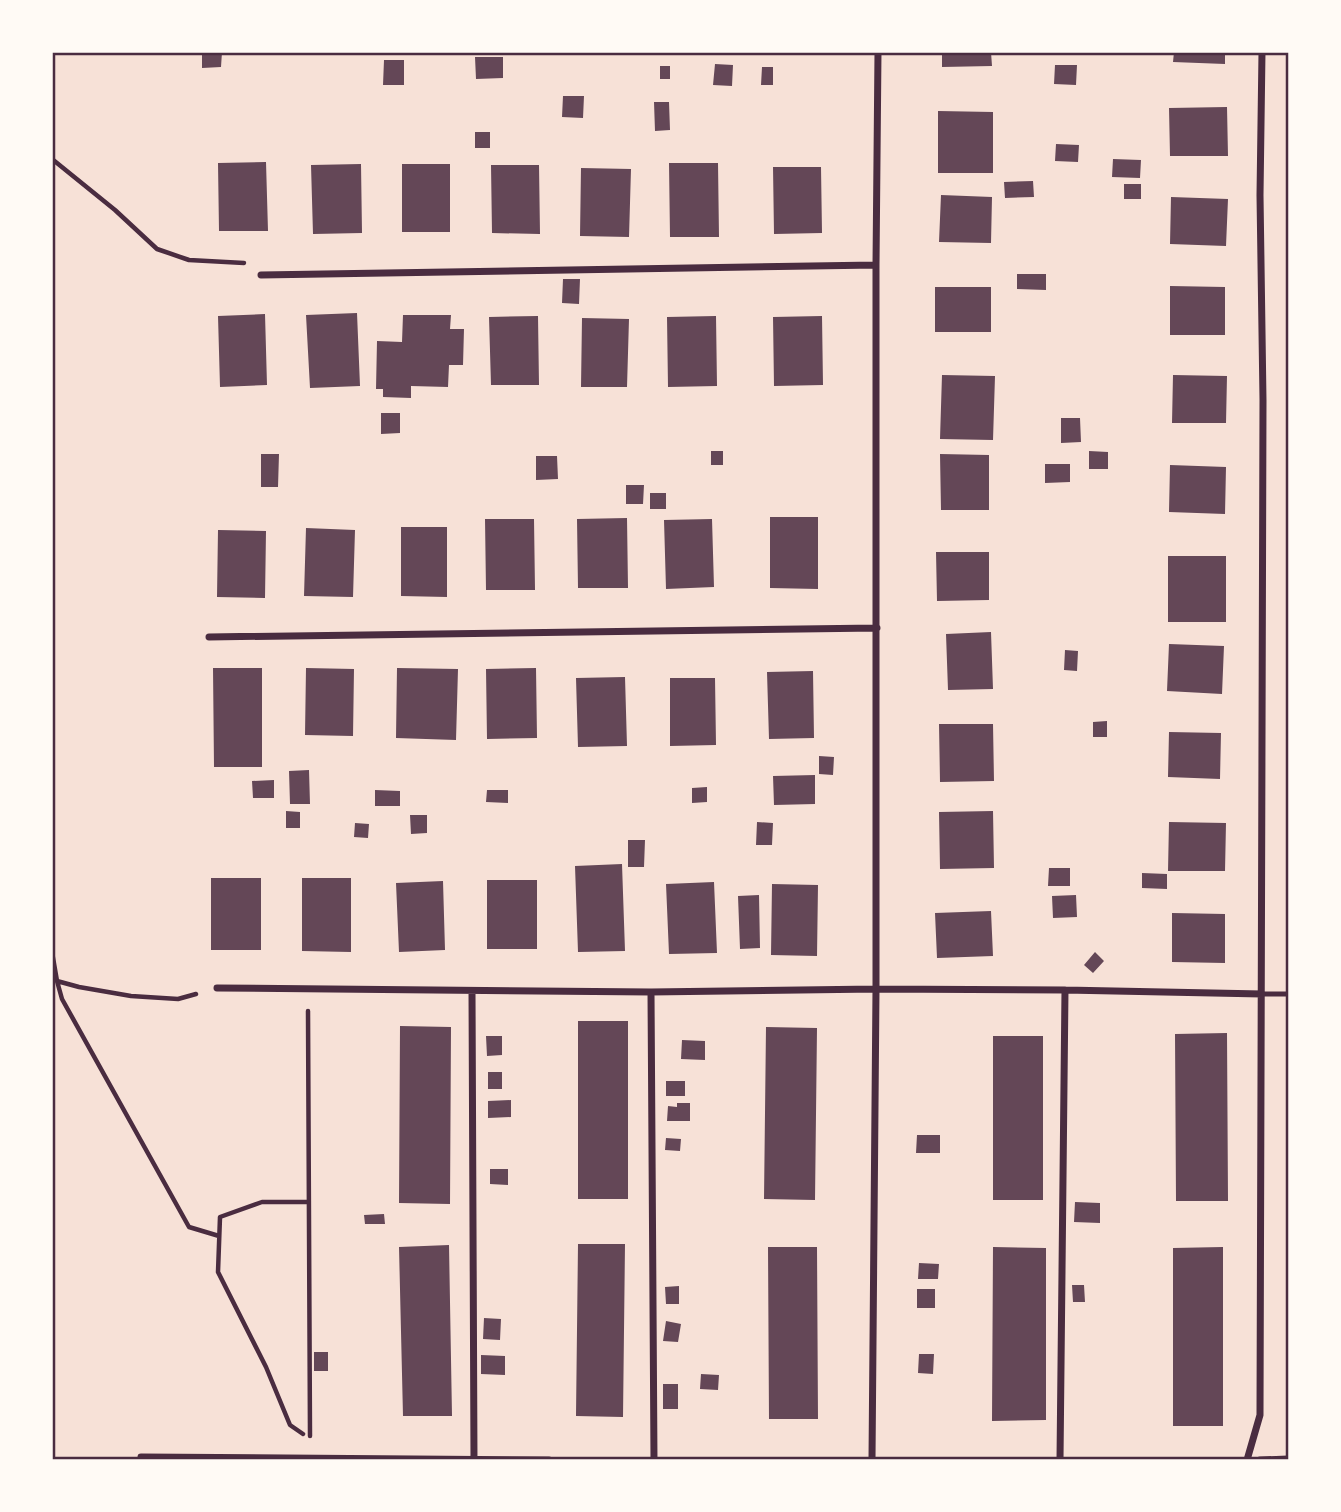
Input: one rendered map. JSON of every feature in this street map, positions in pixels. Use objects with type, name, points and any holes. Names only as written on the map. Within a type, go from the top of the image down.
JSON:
[{"type":"street","points":[[872,1460],[878,52]]},
{"type":"street","points":[[1247,1460],[1260,1415],[1262,52]]},
{"type":"street","points":[[261,275],[876,265]]},
{"type":"street","points":[[209,637],[877,628]]},
{"type":"street","points":[[217,988],[651,992],[1065,990],[1262,994]]},
{"type":"street","points":[[1060,1460],[1065,990]]},
{"type":"street","points":[[472,991],[474,1459]]},
{"type":"street","points":[[651,992],[654,1460]]},
{"type":"street","points":[[141,1457],[549,1460]]},
{"type":"street","points":[[1260,1460],[1289,1459]]},
{"type":"lane","points":[[1262,994],[1289,994]]},
{"type":"path","points":[[52,159],[157,248],[189,260],[244,262],[261,275]]},
{"type":"path","points":[[52,953],[62,999],[189,1227],[219,1236]]},
{"type":"path","points":[[57,981],[131,996],[178,999],[217,988]]},
{"type":"path","points":[[308,988],[310,1439],[290,1426],[265,1367],[218,1272],[220,1217],[262,1202],[308,1202]]},
{"type":"building","points":[[202,52],[222,52],[221,67],[202,68]]},
{"type":"building","points":[[942,52],[991,52],[992,66],[942,67]]},
{"type":"building","points":[[1174,52],[1225,52],[1225,64],[1173,62]]},
{"type":"building","points":[[475,57],[503,57],[503,78],[476,79]]},
{"type":"building","points":[[384,60],[404,60],[404,85],[383,85]]},
{"type":"building","points":[[715,64],[733,65],[732,86],[713,85]]},
{"type":"building","points":[[1055,65],[1077,65],[1076,85],[1054,84]]},
{"type":"building","points":[[660,66],[670,66],[670,79],[660,79]]},
{"type":"building","points":[[762,67],[773,67],[773,85],[761,85]]},
{"type":"building","points":[[563,96],[584,96],[583,118],[562,117]]},
{"type":"building","points":[[654,102],[669,102],[670,130],[655,131]]},
{"type":"building","points":[[1227,107],[1228,156],[1170,156],[1169,108]]},
{"type":"building","points":[[938,111],[993,112],[993,173],[938,173]]},
{"type":"building","points":[[475,132],[490,132],[490,148],[475,148]]},
{"type":"building","points":[[1056,144],[1079,145],[1078,162],[1055,161]]},
{"type":"building","points":[[1113,159],[1141,160],[1140,178],[1112,177]]},
{"type":"building","points":[[266,162],[268,231],[219,231],[218,163]]},
{"type":"building","points":[[669,163],[718,163],[719,237],[670,237]]},
{"type":"building","points":[[361,164],[362,233],[313,234],[311,165]]},
{"type":"building","points":[[402,164],[450,164],[450,232],[402,232]]},
{"type":"building","points":[[491,165],[539,165],[540,234],[492,233]]},
{"type":"building","points":[[773,167],[821,167],[822,233],[774,234]]},
{"type":"building","points":[[581,168],[631,169],[629,237],[580,236]]},
{"type":"building","points":[[1033,181],[1034,197],[1005,198],[1004,182]]},
{"type":"building","points":[[1124,184],[1141,184],[1141,199],[1124,199]]},
{"type":"building","points":[[941,195],[992,197],[991,243],[939,242]]},
{"type":"building","points":[[1171,197],[1228,199],[1226,246],[1170,244]]},
{"type":"building","points":[[1017,274],[1046,274],[1046,290],[1017,289]]},
{"type":"building","points":[[563,279],[580,279],[579,304],[562,303]]},
{"type":"building","points":[[1170,286],[1225,287],[1225,335],[1170,335]]},
{"type":"building","points":[[935,287],[991,287],[991,332],[935,332]]},
{"type":"building","points":[[357,313],[360,386],[310,388],[306,315]]},
{"type":"building","points":[[265,314],[267,385],[220,387],[218,316]]},
{"type":"building","points":[[403,315],[451,315],[450,329],[464,329],[463,365],[449,365],[448,387],[411,386],[411,398],[383,397],[383,389],[376,389],[377,341],[402,342]]},
{"type":"building","points":[[538,316],[539,385],[491,385],[489,317]]},
{"type":"building","points":[[716,316],[717,386],[668,387],[667,317]]},
{"type":"building","points":[[822,316],[823,385],[774,386],[773,317]]},
{"type":"building","points":[[582,318],[629,319],[627,387],[581,387]]},
{"type":"building","points":[[942,375],[995,376],[993,440],[940,439]]},
{"type":"building","points":[[1173,375],[1227,376],[1226,423],[1172,423]]},
{"type":"building","points":[[381,413],[400,413],[400,433],[381,434]]},
{"type":"building","points":[[1061,418],[1080,418],[1081,442],[1061,443]]},
{"type":"building","points":[[711,451],[723,451],[723,465],[711,465]]},
{"type":"building","points":[[1089,451],[1108,452],[1108,469],[1089,469]]},
{"type":"building","points":[[261,454],[279,454],[278,487],[261,487]]},
{"type":"building","points":[[940,454],[989,455],[989,510],[941,510]]},
{"type":"building","points":[[536,456],[557,456],[558,479],[536,480]]},
{"type":"building","points":[[1045,464],[1070,464],[1070,482],[1045,483]]},
{"type":"building","points":[[1170,465],[1226,467],[1225,514],[1169,512]]},
{"type":"building","points":[[626,485],[644,485],[643,504],[626,504]]},
{"type":"building","points":[[650,493],[666,493],[666,509],[650,509]]},
{"type":"building","points":[[770,517],[818,517],[818,589],[770,588]]},
{"type":"building","points":[[627,518],[628,588],[578,588],[577,519]]},
{"type":"building","points":[[485,519],[534,519],[535,590],[486,590]]},
{"type":"building","points":[[712,519],[714,587],[666,589],[664,520]]},
{"type":"building","points":[[401,527],[447,527],[447,597],[401,596]]},
{"type":"building","points":[[306,528],[355,530],[353,597],[304,596]]},
{"type":"building","points":[[218,530],[266,531],[265,598],[217,597]]},
{"type":"building","points":[[936,552],[989,552],[989,600],[937,601]]},
{"type":"building","points":[[1168,556],[1226,556],[1226,622],[1168,622]]},
{"type":"building","points":[[991,632],[993,689],[948,690],[946,634]]},
{"type":"building","points":[[1169,644],[1224,646],[1222,694],[1167,691]]},
{"type":"building","points":[[1065,650],[1078,651],[1077,671],[1064,670]]},
{"type":"building","points":[[213,668],[262,668],[262,767],[214,767]]},
{"type":"building","points":[[306,668],[354,669],[353,736],[305,735]]},
{"type":"building","points":[[397,668],[458,669],[456,740],[396,738]]},
{"type":"building","points":[[536,668],[537,738],[487,739],[486,669]]},
{"type":"building","points":[[813,671],[814,738],[769,739],[767,672]]},
{"type":"building","points":[[625,677],[627,746],[578,747],[576,678]]},
{"type":"building","points":[[670,678],[715,678],[716,745],[670,746]]},
{"type":"building","points":[[1107,721],[1107,737],[1093,737],[1093,722]]},
{"type":"building","points":[[939,724],[993,724],[994,781],[940,782]]},
{"type":"building","points":[[1169,732],[1221,733],[1220,779],[1168,777]]},
{"type":"building","points":[[819,756],[834,757],[833,775],[819,774]]},
{"type":"building","points":[[309,770],[310,804],[290,804],[289,771]]},
{"type":"building","points":[[815,775],[815,804],[774,805],[773,776]]},
{"type":"building","points":[[274,780],[274,798],[253,798],[252,781]]},
{"type":"building","points":[[707,787],[707,802],[692,803],[692,788]]},
{"type":"building","points":[[375,790],[400,791],[400,806],[375,806]]},
{"type":"building","points":[[487,790],[508,790],[508,803],[486,802]]},
{"type":"building","points":[[286,811],[300,812],[300,828],[286,828]]},
{"type":"building","points":[[993,811],[994,868],[940,869],[939,812]]},
{"type":"building","points":[[410,815],[427,815],[427,833],[411,834]]},
{"type":"building","points":[[757,822],[773,823],[772,845],[756,845]]},
{"type":"building","points":[[1169,822],[1226,823],[1225,871],[1168,871]]},
{"type":"building","points":[[355,823],[369,824],[368,838],[354,837]]},
{"type":"building","points":[[628,840],[645,840],[644,867],[628,867]]},
{"type":"building","points":[[622,864],[625,951],[578,952],[575,866]]},
{"type":"building","points":[[1049,868],[1070,868],[1070,886],[1048,886]]},
{"type":"building","points":[[1142,873],[1167,874],[1167,889],[1142,888]]},
{"type":"building","points":[[211,878],[261,878],[261,950],[211,950]]},
{"type":"building","points":[[302,878],[351,878],[351,952],[302,951]]},
{"type":"building","points":[[487,880],[537,880],[537,949],[487,949]]},
{"type":"building","points":[[443,881],[445,950],[399,952],[396,883]]},
{"type":"building","points":[[714,882],[717,953],[669,954],[666,884]]},
{"type":"building","points":[[772,884],[818,885],[817,956],[771,955]]},
{"type":"building","points":[[759,895],[760,948],[740,949],[738,896]]},
{"type":"building","points":[[1076,895],[1077,917],[1053,918],[1052,896]]},
{"type":"building","points":[[991,911],[993,956],[937,958],[935,913]]},
{"type":"building","points":[[1172,913],[1225,914],[1225,963],[1172,962]]},
{"type":"building","points":[[1095,952],[1104,961],[1093,973],[1084,965]]},
{"type":"building","points":[[578,1021],[628,1021],[628,1199],[578,1199]]},
{"type":"building","points":[[400,1026],[451,1027],[450,1204],[399,1203]]},
{"type":"building","points":[[766,1027],[817,1028],[815,1200],[764,1199]]},
{"type":"building","points":[[1227,1033],[1228,1201],[1176,1201],[1175,1034]]},
{"type":"building","points":[[486,1036],[502,1036],[502,1055],[487,1056]]},
{"type":"building","points":[[993,1036],[1043,1036],[1043,1200],[993,1200]]},
{"type":"building","points":[[682,1040],[705,1041],[705,1060],[681,1059]]},
{"type":"building","points":[[488,1072],[502,1072],[502,1089],[488,1089]]},
{"type":"building","points":[[666,1081],[685,1081],[685,1096],[666,1096]]},
{"type":"building","points":[[511,1100],[511,1117],[488,1118],[488,1101]]},
{"type":"building","points":[[677,1103],[690,1103],[690,1121],[667,1121],[668,1106],[677,1107]]},
{"type":"building","points":[[917,1135],[940,1135],[940,1153],[916,1153]]},
{"type":"building","points":[[666,1138],[681,1139],[680,1151],[665,1150]]},
{"type":"building","points":[[490,1169],[508,1169],[508,1185],[490,1184]]},
{"type":"building","points":[[1075,1202],[1100,1203],[1100,1223],[1074,1222]]},
{"type":"building","points":[[384,1214],[385,1224],[365,1224],[364,1215]]},
{"type":"building","points":[[578,1244],[625,1244],[623,1417],[576,1416]]},
{"type":"building","points":[[449,1245],[452,1416],[403,1416],[399,1247]]},
{"type":"building","points":[[768,1247],[817,1247],[818,1419],[769,1419]]},
{"type":"building","points":[[993,1247],[1046,1248],[1046,1420],[992,1421]]},
{"type":"building","points":[[1223,1247],[1223,1426],[1173,1426],[1173,1248]]},
{"type":"building","points":[[919,1263],[939,1264],[938,1279],[918,1279]]},
{"type":"building","points":[[1072,1285],[1084,1285],[1085,1302],[1073,1302]]},
{"type":"building","points":[[679,1286],[679,1304],[666,1304],[665,1287]]},
{"type":"building","points":[[917,1289],[935,1289],[935,1308],[917,1308]]},
{"type":"building","points":[[484,1318],[501,1319],[500,1340],[483,1339]]},
{"type":"building","points":[[666,1321],[681,1324],[678,1342],[663,1341]]},
{"type":"building","points":[[314,1352],[328,1352],[328,1371],[314,1371]]},
{"type":"building","points":[[919,1354],[934,1354],[933,1374],[918,1373]]},
{"type":"building","points":[[481,1355],[505,1356],[505,1375],[481,1374]]},
{"type":"building","points":[[701,1374],[719,1375],[718,1390],[700,1389]]},
{"type":"building","points":[[663,1384],[678,1384],[678,1409],[663,1409]]}]
